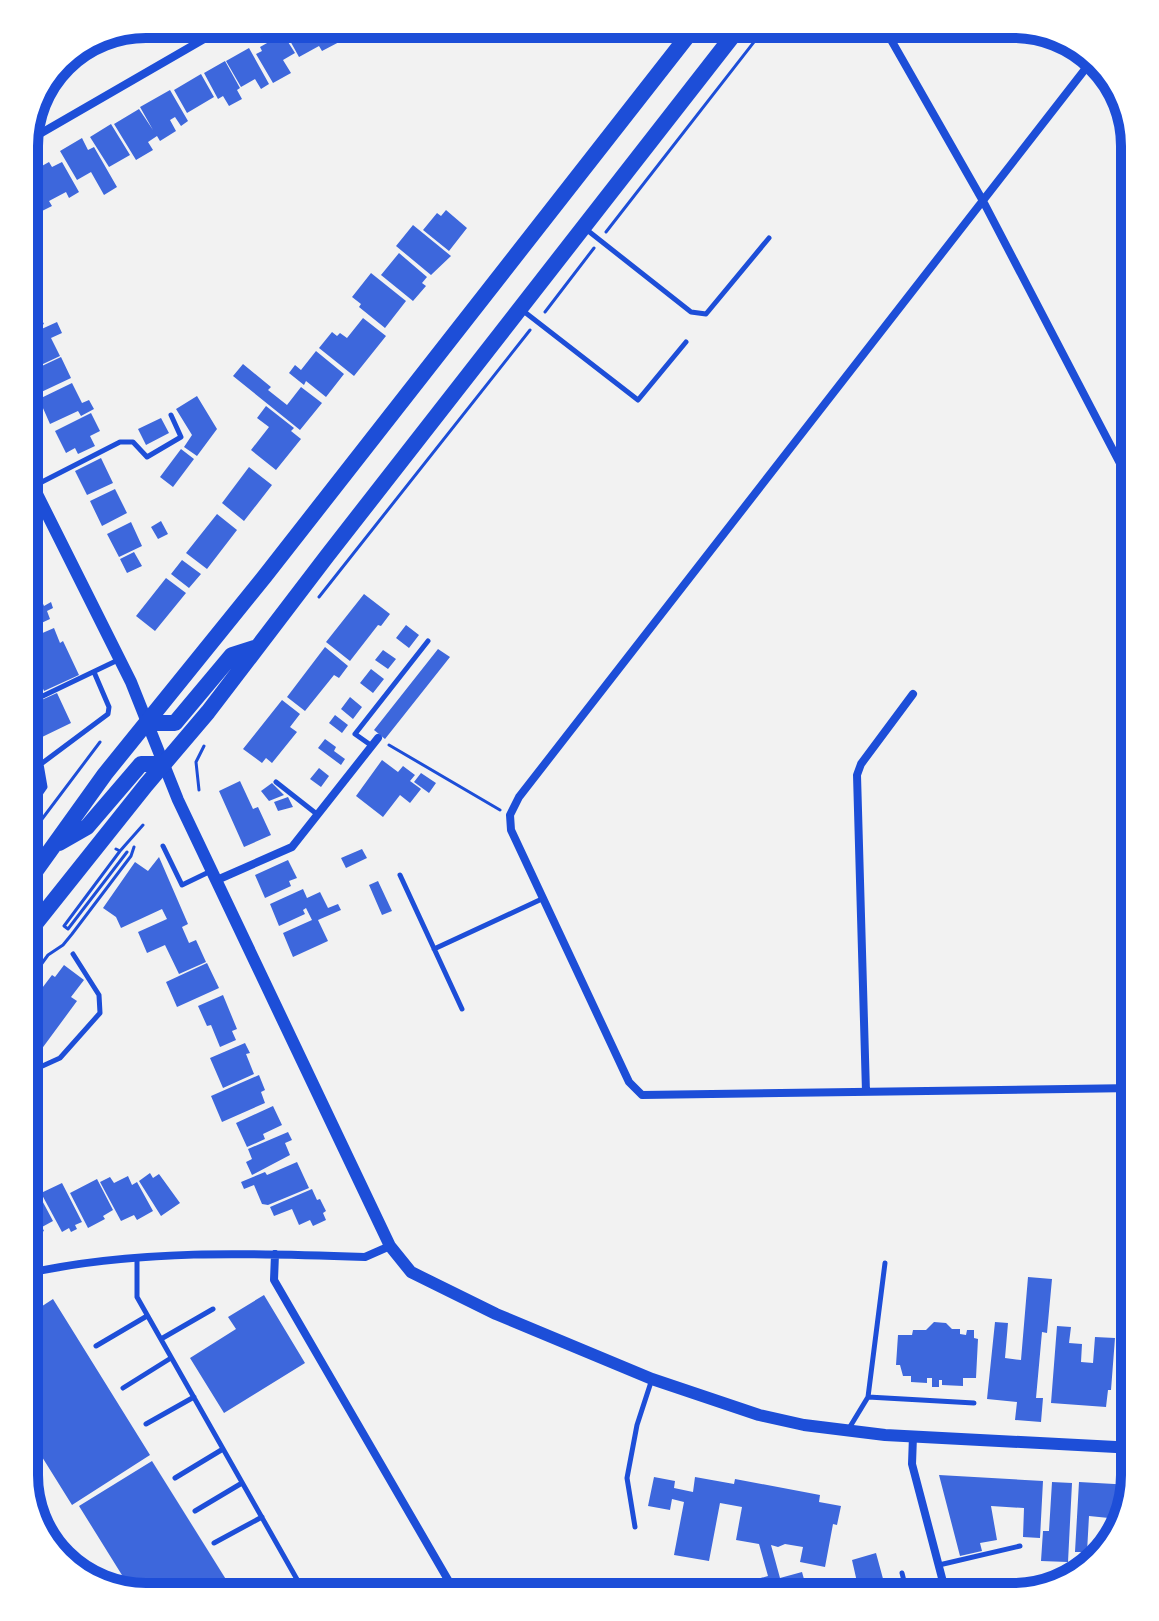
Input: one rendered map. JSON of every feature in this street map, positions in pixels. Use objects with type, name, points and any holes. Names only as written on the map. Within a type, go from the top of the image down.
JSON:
[{"type":"highway","points":[[38,868],[105,774],[686,38]]},
{"type":"highway","points":[[38,920],[208,712],[731,38]]},
{"type":"highway","points":[[148,723],[175,723],[232,655],[257,647]]},
{"type":"highway","points":[[53,847],[87,827],[141,764],[164,764]]},
{"type":"street","points":[[39,134],[206,38]]},
{"type":"street","points":[[890,38],[983,201],[1121,465]]},
{"type":"street","points":[[1086,67],[519,797],[510,815],[511,830],[629,1082],[642,1095],[1121,1088]]},
{"type":"street","points":[[38,495],[119,660],[295,1050],[390,1246],[411,1272],[554,1339],[652,1379],[759,1415],[847,1431],[1121,1447]]},
{"type":"street","points":[[866,1092],[857,775],[861,764],[913,694]]},
{"type":"street","points":[[214,875],[292,847],[375,742]]},
{"type":"street","points":[[38,1272],[137,1257],[195,1253],[365,1257],[390,1246]]},
{"type":"street","points":[[275,1254],[274,1280],[450,1583]]},
{"type":"street","points":[[913,1436],[912,1464],[944,1583]]},
{"type":"lane","points":[[584,228],[691,312],[706,314],[769,238]]},
{"type":"lane","points":[[521,309],[638,400],[686,342]]},
{"type":"lane","points":[[38,485],[120,442],[133,442],[147,457],[181,437],[171,415]]},
{"type":"lane","points":[[375,742],[355,734],[428,641]]},
{"type":"lane","points":[[38,698],[119,660]]},
{"type":"lane","points":[[38,797],[45,787],[41,764],[108,714],[109,707],[94,672]]},
{"type":"lane","points":[[276,782],[318,815]]},
{"type":"lane","points":[[163,846],[182,885],[214,875]]},
{"type":"lane","points":[[400,875],[462,1009]]},
{"type":"lane","points":[[434,949],[545,898]]},
{"type":"lane","points":[[38,928],[47,909]]},
{"type":"lane","points":[[38,1068],[60,1058],[100,1013],[99,995],[73,954]]},
{"type":"lane","points":[[137,1257],[137,1297],[299,1583]]},
{"type":"lane","points":[[847,1431],[868,1397],[885,1263]]},
{"type":"lane","points":[[161,1339],[213,1309]]},
{"type":"lane","points":[[96,1346],[147,1316]]},
{"type":"lane","points":[[123,1388],[171,1358]]},
{"type":"lane","points":[[635,1527],[627,1478],[637,1425],[652,1379]]},
{"type":"lane","points":[[146,1424],[194,1397]]},
{"type":"lane","points":[[868,1397],[974,1403]]},
{"type":"lane","points":[[175,1478],[223,1449]]},
{"type":"lane","points":[[195,1511],[242,1483]]},
{"type":"lane","points":[[214,1543],[262,1517]]},
{"type":"lane","points":[[939,1565],[1020,1546]]},
{"type":"lane","points":[[902,1573],[904,1583]]},
{"type":"path","points":[[318,599],[757,38]]},
{"type":"path","points":[[38,824],[100,742]]},
{"type":"path","points":[[375,742],[510,815]]},
{"type":"path","points":[[199,790],[196,762],[206,744]]},
{"type":"path","points":[[120,851],[143,825]]},
{"type":"path","points":[[38,969],[48,955],[72,934],[131,856],[134,847]]},
{"type":"building","points":[[276,38],[286,38],[295,53],[283,60],[291,73],[273,83],[256,54],[262,51],[260,47]]},
{"type":"building","points":[[289,38],[343,40],[322,51],[319,46],[299,57]]},
{"type":"building","points":[[249,48],[269,84],[261,89],[255,79],[241,87],[226,61]]},
{"type":"building","points":[[225,61],[240,88],[237,90],[242,99],[229,106],[223,96],[218,99],[204,73]]},
{"type":"building","points":[[201,74],[214,97],[187,113],[174,90]]},
{"type":"building","points":[[170,90],[188,121],[181,126],[175,117],[170,120],[176,131],[160,141],[157,136],[148,142],[153,150],[136,160],[114,124],[139,109],[153,130],[140,107]]},
{"type":"building","points":[[111,124],[130,155],[109,167],[90,137]]},
{"type":"building","points":[[82,138],[88,150],[94,147],[117,187],[104,195],[91,172],[77,180],[60,151]]},
{"type":"building","points":[[49,162],[52,167],[62,162],[79,192],[69,198],[66,192],[49,201],[52,206],[42,211],[38,203],[38,168]]},
{"type":"building","points":[[446,210],[467,228],[449,251],[423,230],[437,213],[441,216]]},
{"type":"building","points":[[413,225],[451,256],[431,275],[396,246]]},
{"type":"building","points":[[399,253],[427,277],[422,283],[426,286],[413,301],[381,275]]},
{"type":"building","points":[[371,273],[406,301],[385,328],[359,307],[361,304],[352,297]]},
{"type":"building","points":[[38,313],[44,324],[38,327]]},
{"type":"building","points":[[363,318],[386,336],[354,376],[319,348],[332,332],[347,338]]},
{"type":"building","points":[[57,322],[62,333],[51,338],[60,356],[38,366],[38,331]]},
{"type":"building","points":[[316,351],[344,374],[326,397],[306,381],[304,385],[289,373],[295,365],[301,370]]},
{"type":"building","points":[[61,357],[71,378],[38,394],[38,368]]},
{"type":"building","points":[[243,364],[287,405],[301,387],[322,403],[300,430],[233,376]]},
{"type":"building","points":[[72,383],[82,403],[89,400],[94,409],[81,416],[78,411],[50,424],[39,399]]},
{"type":"building","points":[[197,396],[217,429],[197,456],[184,447],[192,435],[176,409]]},
{"type":"building","points":[[266,406],[294,428],[291,431],[301,439],[276,470],[251,450],[269,427],[257,418]]},
{"type":"building","points":[[91,413],[100,431],[90,436],[95,446],[78,454],[75,448],[66,453],[55,431]]},
{"type":"building","points":[[161,418],[169,433],[146,445],[138,429]]},
{"type":"building","points":[[181,449],[194,459],[173,487],[160,477]]},
{"type":"building","points":[[101,458],[113,483],[87,495],[75,471]]},
{"type":"building","points":[[249,467],[272,485],[244,521],[222,503]]},
{"type":"building","points":[[115,489],[127,513],[102,526],[90,501]]},
{"type":"building","points":[[217,514],[237,530],[207,569],[186,553]]},
{"type":"building","points":[[161,521],[168,534],[158,539],[151,527]]},
{"type":"building","points":[[131,522],[142,546],[119,557],[107,534]]},
{"type":"building","points":[[134,552],[142,566],[127,573],[120,559]]},
{"type":"building","points":[[182,560],[201,574],[189,588],[171,574]]},
{"type":"building","points":[[166,578],[186,593],[155,631],[136,616]]},
{"type":"building","points":[[364,594],[390,614],[350,661],[326,642]]},
{"type":"building","points":[[38,598],[44,606],[51,602],[53,608],[47,611],[50,619],[38,625]]},
{"type":"building","points":[[406,625],[419,635],[409,648],[396,638]]},
{"type":"building","points":[[54,628],[79,675],[44,691],[38,677],[38,666],[42,663],[38,654],[38,635]]},
{"type":"building","points":[[325,647],[348,666],[339,678],[334,675],[305,711],[287,697]]},
{"type":"building","points":[[438,649],[450,657],[385,739],[374,730]]},
{"type":"building","points":[[383,650],[396,659],[388,669],[375,660]]},
{"type":"building","points":[[371,669],[384,679],[373,693],[360,683]]},
{"type":"building","points":[[57,693],[71,723],[40,738],[38,702]]},
{"type":"building","points":[[350,697],[362,707],[353,719],[341,709]]},
{"type":"building","points":[[282,700],[300,714],[290,727],[297,732],[272,763],[266,758],[262,763],[243,749]]},
{"type":"building","points":[[335,715],[348,725],[342,733],[329,723]]},
{"type":"building","points":[[325,739],[345,759],[341,765],[318,748]]},
{"type":"building","points":[[382,760],[398,772],[403,766],[415,775],[410,781],[421,789],[410,803],[400,795],[383,817],[356,796]]},
{"type":"building","points":[[319,768],[329,776],[321,787],[310,779]]},
{"type":"building","points":[[421,773],[436,783],[429,793],[414,782]]},
{"type":"building","points":[[240,781],[253,809],[258,807],[271,835],[244,847],[219,791]]},
{"type":"building","points":[[272,783],[284,795],[269,801],[261,791]]},
{"type":"building","points":[[288,797],[293,807],[278,811],[274,802]]},
{"type":"building","points":[[362,849],[367,858],[346,868],[341,858]]},
{"type":"building","points":[[159,857],[188,924],[182,927],[189,943],[196,940],[206,962],[179,974],[165,945],[147,953],[138,932],[167,919],[162,909],[121,928],[116,917],[103,908],[135,862],[148,871]]},
{"type":"building","points":[[288,860],[297,878],[289,881],[291,886],[265,898],[255,875]]},
{"type":"building","points":[[378,881],[392,911],[382,915],[369,885]]},
{"type":"building","points":[[303,889],[307,898],[320,892],[328,908],[338,904],[341,910],[318,920],[328,941],[293,957],[283,933],[312,920],[306,908],[303,910],[305,914],[279,926],[270,904]]},
{"type":"building","points":[[207,963],[219,988],[177,1007],[166,982]]},
{"type":"building","points":[[64,965],[84,980],[71,997],[77,1001],[38,1054],[38,994],[52,975],[55,977]]},
{"type":"building","points":[[223,995],[237,1029],[232,1031],[236,1040],[220,1047],[211,1025],[207,1026],[198,1006]]},
{"type":"building","points":[[245,1043],[254,1074],[223,1088],[210,1058]]},
{"type":"building","points":[[259,1075],[265,1090],[261,1092],[265,1103],[222,1122],[211,1096]]},
{"type":"building","points":[[273,1106],[282,1125],[263,1134],[265,1139],[247,1147],[236,1123]]},
{"type":"building","points":[[288,1132],[292,1140],[285,1143],[290,1155],[252,1175],[246,1162],[252,1159],[248,1149]]},
{"type":"building","points":[[297,1162],[309,1188],[268,1205],[262,1204],[254,1185],[244,1189],[241,1182]]},
{"type":"building","points":[[150,1173],[153,1178],[159,1174],[180,1203],[161,1216],[139,1181]]},
{"type":"building","points":[[128,1176],[132,1185],[137,1182],[153,1211],[137,1220],[134,1215],[121,1221],[100,1182],[110,1177],[114,1183]]},
{"type":"building","points":[[97,1179],[113,1210],[103,1216],[105,1219],[88,1228],[70,1193]]},
{"type":"building","points":[[62,1183],[82,1222],[75,1225],[77,1229],[71,1232],[69,1228],[62,1232],[41,1193]]},
{"type":"building","points":[[312,1189],[326,1211],[323,1213],[326,1220],[313,1226],[310,1220],[299,1225],[292,1209],[274,1216],[270,1207]]},
{"type":"building","points":[[38,1193],[53,1221],[42,1227],[44,1231],[38,1234]]},
{"type":"building","points":[[1028,1277],[1052,1279],[1047,1333],[1042,1332],[1036,1398],[1043,1398],[1041,1422],[1015,1420],[1017,1402],[987,1399],[995,1322],[1008,1323],[1005,1358],[1021,1360]]},
{"type":"building","points":[[264,1295],[305,1363],[224,1413],[190,1358],[236,1329],[228,1317]]},
{"type":"building","points":[[53,1299],[150,1455],[72,1505],[38,1450],[38,1309]]},
{"type":"building","points":[[934,1322],[960,1329],[960,1334],[966,1335],[967,1330],[974,1330],[974,1338],[978,1339],[976,1378],[963,1378],[963,1386],[942,1385],[942,1380],[939,1380],[939,1387],[932,1387],[932,1378],[927,1378],[927,1383],[911,1382],[911,1376],[903,1376],[900,1365],[896,1365],[898,1335],[912,1335],[913,1330],[926,1330]]},
{"type":"building","points":[[1057,1326],[1071,1327],[1069,1343],[1082,1344],[1081,1362],[1093,1363],[1095,1337],[1115,1338],[1111,1390],[1108,1390],[1106,1407],[1051,1403]]},
{"type":"building","points":[[152,1461],[228,1583],[126,1581],[79,1506]]},
{"type":"building","points":[[939,1475],[1043,1481],[1040,1538],[1023,1537],[1024,1508],[991,1506],[997,1540],[980,1543],[982,1551],[960,1556]]},
{"type":"building","points":[[654,1477],[675,1481],[674,1488],[693,1492],[695,1477],[734,1484],[735,1479],[820,1495],[819,1502],[841,1506],[837,1525],[833,1524],[825,1567],[800,1562],[803,1547],[771,1545],[780,1578],[802,1572],[805,1583],[750,1583],[768,1576],[759,1544],[736,1540],[742,1507],[720,1503],[709,1561],[674,1555],[684,1502],[672,1499],[670,1510],[648,1506]]},
{"type":"building","points":[[1052,1482],[1072,1483],[1068,1562],[1041,1561],[1043,1531],[1049,1531]]},
{"type":"building","points":[[1079,1482],[1120,1484],[1113,1516],[1099,1541],[1096,1542],[1109,1518],[1089,1516],[1087,1552],[1075,1552]]},
{"type":"building","points":[[43,1507],[60,1534],[58,1535],[53,1529]]},
{"type":"building","points":[[876,1553],[884,1583],[853,1583],[857,1582],[852,1560]]}]
